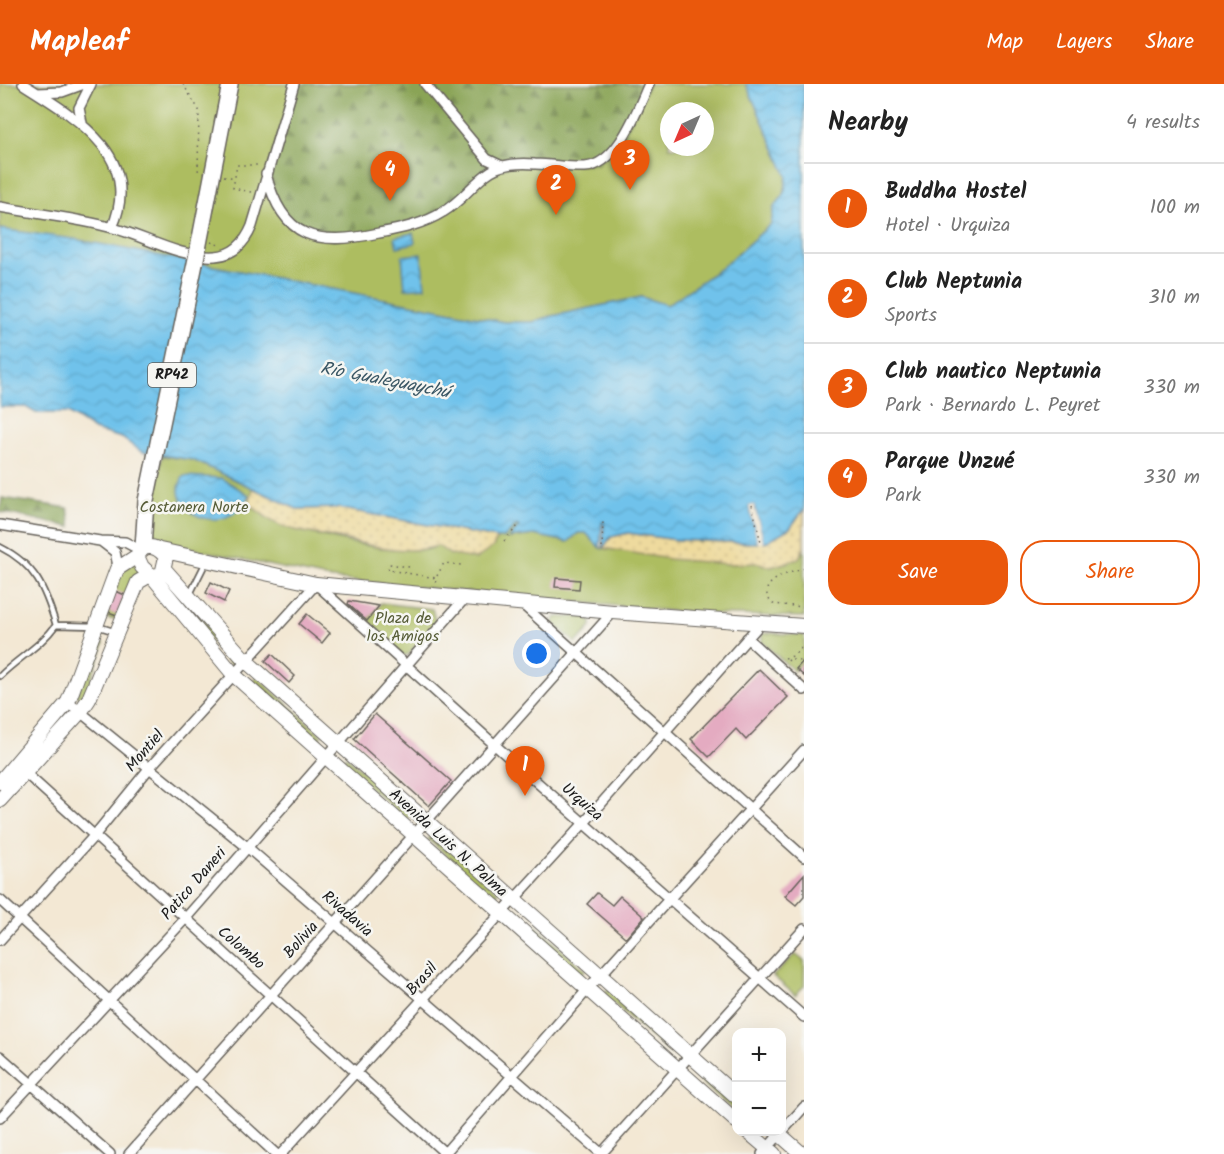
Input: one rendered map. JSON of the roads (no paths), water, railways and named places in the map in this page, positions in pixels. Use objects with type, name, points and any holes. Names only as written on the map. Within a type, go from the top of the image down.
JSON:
[{"type":"main road","name":"RP42","points":[[140,551],[146,501],[230,84]]},
{"type":"main road","points":[[0,801],[68,702],[118,567],[150,546],[200,561],[316,584],[613,612],[804,626]]},
{"type":"main road","points":[[158,572],[166,557],[160,550]]},
{"type":"main road","points":[[140,551],[158,572]]},
{"type":"main road","points":[[0,782],[21,769],[81,711],[118,632],[138,582],[158,572],[200,561]]},
{"type":"main road","name":"Avenida Luis N. Palma","points":[[158,572],[189,596],[246,661],[340,742],[599,976],[732,1092]]},
{"type":"main road","name":"Avenida Luis N. Palma","points":[[158,572],[234,675],[732,1117]]},
{"type":"main road","points":[[753,1136],[768,1152]]},
{"type":"main road","points":[[781,1136],[802,1154]]},
{"type":"street","points":[[23,84],[82,123],[99,140],[114,163],[120,183],[120,210],[111,228]]},
{"type":"street","points":[[38,93],[62,92],[84,84]]},
{"type":"street","points":[[82,123],[80,108],[91,84]]},
{"type":"street","points":[[0,207],[111,228],[187,254],[215,256],[230,253],[244,242],[257,207],[294,84]]},
{"type":"street","points":[[425,84],[487,159],[502,166]]},
{"type":"street","points":[[267,169],[274,199],[287,222],[299,231],[326,240],[345,240],[402,228],[443,212],[461,200],[490,171],[502,166],[524,164],[586,167],[598,164],[609,156],[622,138],[648,84]]},
{"type":"street","points":[[487,159],[490,171]]},
{"type":"street","points":[[257,207],[266,199],[274,199]]},
{"type":"street","points":[[0,525],[100,541],[125,542],[140,551]]},
{"type":"street","points":[[100,541],[115,552],[118,567]]},
{"type":"street","name":"Montiel","points":[[0,940],[94,836],[151,766],[316,584]]},
{"type":"street","name":"Urquiza","points":[[316,584],[669,900],[804,1017]]},
{"type":"street","name":"Patico Daneri","points":[[0,1118],[185,919],[465,598]]},
{"type":"street","points":[[520,603],[804,857]]},
{"type":"street","name":"Bolivia","points":[[129,1154],[496,746],[613,612]]},
{"type":"street","name":"Brasil","points":[[281,1154],[584,823],[761,623]]},
{"type":"street","points":[[747,638],[804,690]]},
{"type":"street","name":"Rivadavia","points":[[68,702],[151,766],[247,847],[602,1154]]},
{"type":"street","points":[[445,1154],[599,976],[804,750]]},
{"type":"street","name":"Colombo","points":[[21,769],[445,1154]]},
{"type":"street","points":[[0,900],[276,1154]]},
{"type":"street","points":[[602,1154],[804,929]]},
{"type":"street","points":[[0,1056],[110,1154]]},
{"type":"street","points":[[786,1125],[804,1107]]},
{"type":"street","points":[[768,1152],[776,1136]]},
{"type":"lane","points":[[0,548],[12,553],[34,572],[44,588],[56,625]]},
{"type":"lane","points":[[189,596],[200,561]]},
{"type":"lane","points":[[56,625],[97,626],[118,632]]},
{"type":"lane","points":[[0,676],[14,662],[47,638],[56,625]]},
{"type":"water","name":"Río Gualeguaychú","points":[[746,84],[804,84],[804,509],[790,528],[764,543],[754,505],[749,506],[758,543],[677,540],[628,533],[611,537],[603,548],[604,522],[602,522],[600,548],[586,533],[578,533],[568,542],[534,535],[509,538],[519,527],[517,525],[504,538],[497,538],[338,508],[297,509],[193,460],[142,452],[122,438],[94,430],[68,413],[36,413],[26,407],[0,407],[0,229],[74,239],[504,322],[533,322],[641,297],[667,305],[721,268],[771,224],[774,207],[784,195],[787,176]]},
{"type":"water","points":[[413,233],[415,243],[397,247],[395,237]]},
{"type":"water","points":[[421,254],[425,287],[405,289],[402,256]]},
{"type":"water","points":[[184,476],[222,478],[249,495],[238,510],[225,517],[212,519],[199,516],[188,509],[181,500],[179,488]]},
{"type":"place","name":"Club nautico Neptunia","points":[[630,190]]},
{"type":"place","name":"Parque Unzué","points":[[390,201]]},
{"type":"place","name":"Club Neptunia","points":[[556,215]]},
{"type":"place","name":"Buddha Hostel","points":[[525,796]]},
{"type":"park label","name":"Costanera Norte","points":[[194,507]]},
{"type":"park label","name":"Plaza de los Amigos","points":[[403,627]]}]
